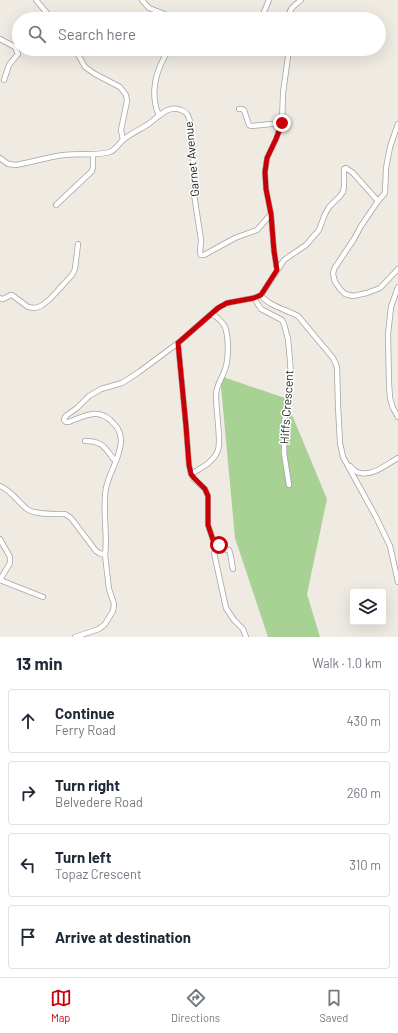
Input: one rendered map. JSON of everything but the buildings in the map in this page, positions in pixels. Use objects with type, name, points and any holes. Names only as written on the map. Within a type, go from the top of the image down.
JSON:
[{"type":"street","points":[[36,0],[46,12]]},
{"type":"street","points":[[142,0],[149,8],[159,12]]},
{"type":"street","points":[[264,12],[269,0]]},
{"type":"street","points":[[290,12],[302,0]]},
{"type":"street","points":[[0,39],[12,45]]},
{"type":"street","points":[[4,80],[9,66],[16,56]]},
{"type":"street","points":[[79,56],[85,67],[120,87],[126,95],[127,101],[121,130],[122,140]]},
{"type":"street","points":[[159,116],[154,88],[158,70],[165,56]]},
{"type":"street","points":[[277,270],[265,172],[267,158],[282,123],[283,93],[288,56]]},
{"type":"street","name":"Garnet Avenue","points":[[0,158],[8,164],[16,165],[64,155],[110,152],[117,147],[122,140],[148,125],[168,109],[179,109],[186,112],[190,121],[194,166],[194,194],[201,240],[201,255],[204,255],[235,238],[256,230],[271,214]]},
{"type":"street","points":[[239,109],[244,110],[250,126],[282,123]]},
{"type":"street","points":[[398,124],[390,147],[386,168],[385,193],[361,226],[334,269],[333,274],[335,282],[340,289],[345,294],[353,296],[380,288],[398,269]]},
{"type":"street","points":[[56,205],[92,171],[93,154]]},
{"type":"street","points":[[75,637],[99,629],[105,624],[113,611],[114,604],[109,589],[105,555],[106,546],[104,516],[106,487],[121,440],[117,428],[112,421],[105,416],[96,414],[84,415],[69,422],[64,420],[65,417],[89,396],[101,388],[122,383],[139,372],[178,343],[218,308],[227,303],[254,298],[261,295],[284,260],[306,245],[319,230],[329,207],[343,192],[344,169],[346,168],[353,173],[378,201]]},
{"type":"street","points":[[0,298],[3,299],[12,295],[28,307],[35,308],[41,306],[50,299],[72,275],[75,269],[78,244]]},
{"type":"street","points":[[398,287],[391,307],[388,334],[390,398],[398,417]]},
{"type":"street","points":[[261,295],[266,301],[298,316],[333,358],[337,368],[340,443],[348,465],[390,546],[398,582]]},
{"type":"street","name":"Hiffs Crescent","points":[[254,298],[262,309],[282,320],[288,339],[291,376],[284,423],[284,453],[289,485]]},
{"type":"street","points":[[191,474],[212,460],[218,450],[219,433],[216,410],[216,393],[225,371],[228,356],[228,344],[225,327],[220,320],[212,314]]},
{"type":"street","points":[[178,343],[191,474],[205,489],[208,496],[208,525],[216,549],[214,554],[226,608],[234,620],[243,629],[246,637]]},
{"type":"street","points":[[85,441],[94,441],[101,444],[115,461]]},
{"type":"street","points":[[348,465],[357,472],[366,474],[373,472],[398,458]]},
{"type":"street","points":[[0,486],[5,488],[27,509],[38,513],[68,515],[96,551],[105,555]]},
{"type":"street","points":[[0,539],[10,558],[10,563],[0,580],[43,597]]},
{"type":"street","points":[[214,543],[219,545],[222,549],[229,550],[232,556],[231,564],[233,569]]},
{"type":"green space","points":[[220,376],[285,398],[327,499],[307,594],[320,637],[268,637],[235,538]]},
{"type":"route","points":[[219,545],[214,543],[208,525],[208,496],[205,489],[191,474],[189,465],[178,343],[218,308],[227,303],[254,298],[261,295],[277,270],[265,172],[267,158],[282,123]]}]
